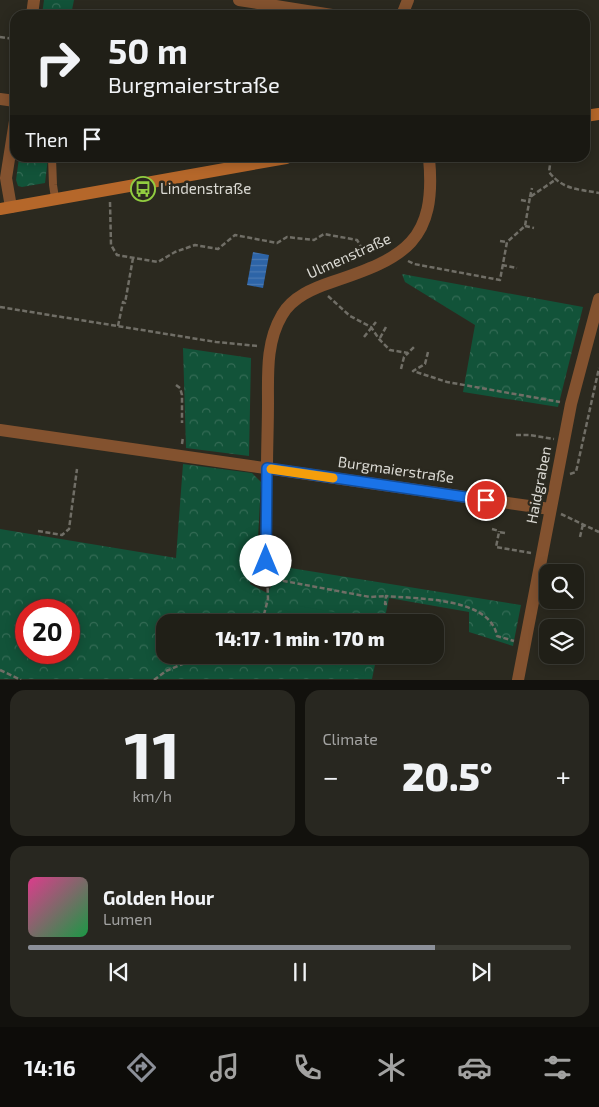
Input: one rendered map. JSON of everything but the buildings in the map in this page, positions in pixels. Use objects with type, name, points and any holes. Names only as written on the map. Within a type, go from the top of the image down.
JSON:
[{"type":"main road","points":[[6,208],[263,162]]},
{"type":"street","points":[[240,0],[301,10]]},
{"type":"street","points":[[6,208],[6,178],[10,153]]},
{"type":"street","name":"Ulmenstraße","points":[[267,468],[268,361],[274,330],[283,312],[298,298],[318,287],[357,274],[398,255],[411,244],[425,220],[430,198],[429,162]]},
{"type":"street","name":"Haidgraben","points":[[518,680],[572,404],[599,299]]},
{"type":"street","name":"Burgmaierstraße","points":[[0,430],[550,509]]},
{"type":"lane","points":[[52,162],[55,198]]},
{"type":"lane","points":[[266,561],[267,468]]},
{"type":"path","points":[[550,162],[549,172],[555,180],[565,187],[599,192]]},
{"type":"path","points":[[530,197],[555,180]]},
{"type":"path","points":[[398,255],[414,264],[500,280],[507,242],[525,226],[532,188]]},
{"type":"path","points":[[106,189],[110,204],[111,245],[118,255],[158,262],[175,252],[195,245],[218,250],[235,235],[277,243],[286,236],[314,240],[324,234],[357,240],[367,257]]},
{"type":"path","points":[[521,200],[530,202]]},
{"type":"path","points":[[525,226],[534,228]]},
{"type":"path","points":[[500,241],[507,242]]},
{"type":"path","points":[[118,326],[123,302],[125,303],[133,258]]},
{"type":"path","points":[[502,265],[517,268]]},
{"type":"path","points":[[318,287],[350,316],[371,327],[390,350],[408,352]]},
{"type":"path","points":[[0,307],[216,342],[270,347]]},
{"type":"path","points":[[364,337],[376,322]]},
{"type":"path","points":[[379,339],[386,327]]},
{"type":"path","points":[[401,369],[404,357],[414,347]]},
{"type":"path","points":[[428,352],[425,364],[413,371],[446,382],[572,404]]},
{"type":"path","points":[[566,476],[576,472],[599,368]]},
{"type":"path","points":[[176,385],[180,388],[182,395],[182,422]]},
{"type":"path","points":[[516,435],[548,438]]},
{"type":"path","points":[[38,531],[62,534],[69,529],[77,469]]},
{"type":"path","points":[[550,509],[599,532]]},
{"type":"path","points":[[580,537],[583,524]]},
{"type":"path","points":[[492,529],[505,533]]},
{"type":"path","points":[[499,532],[496,547],[530,553]]},
{"type":"path","points":[[264,614],[268,598],[268,578],[370,597],[386,596],[447,602],[470,607],[487,617],[496,628],[498,636],[525,645]]},
{"type":"path","points":[[386,596],[385,604],[387,604]]},
{"type":"path","points":[[154,680],[166,671],[183,664]]},
{"type":"path","points":[[0,670],[21,680]]},
{"type":"green space","points":[[44,0],[74,0],[72,10],[43,10]]},
{"type":"green space","points":[[18,162],[48,162],[45,183],[22,187],[18,186],[16,180]]},
{"type":"green space","points":[[402,274],[583,307],[558,407],[463,392],[475,325],[405,282]]},
{"type":"green space","points":[[183,348],[251,358],[249,456],[186,448]]},
{"type":"green space","points":[[183,464],[252,473],[261,482],[257,557],[250,584],[267,593],[276,579],[278,566],[521,605],[513,646],[469,632],[469,612],[389,598],[386,614],[156,614],[156,664],[375,664],[372,679],[0,679],[0,529],[176,558]]},
{"type":"green space","points":[[299,606],[345,614],[281,614],[282,610],[291,612]]},
{"type":"green space","points":[[330,664],[366,664],[364,676]]},
{"type":"water","points":[[253,252],[269,255],[263,288],[247,285]]},
{"type":"slow traffic","points":[[271,469],[333,478]]},
{"type":"place","name":"Lindenstraße","points":[[143,189]]},
{"type":"route","points":[[266,561],[267,468],[486,500]]}]
